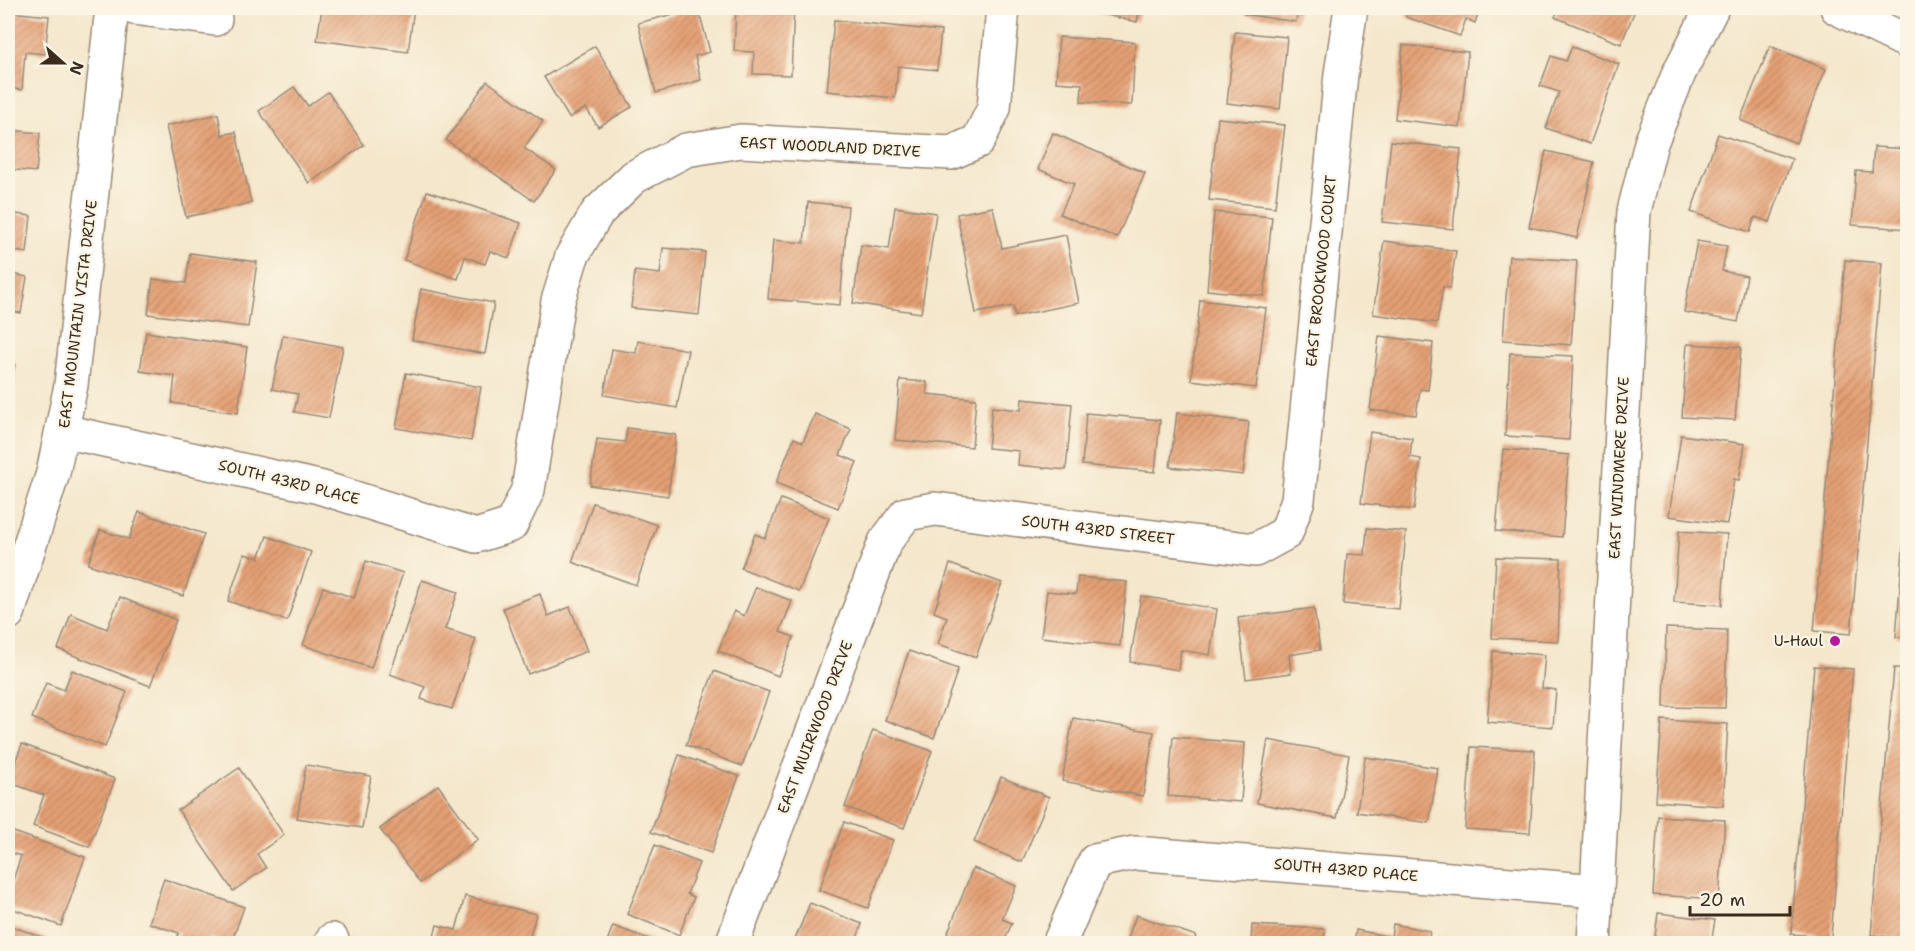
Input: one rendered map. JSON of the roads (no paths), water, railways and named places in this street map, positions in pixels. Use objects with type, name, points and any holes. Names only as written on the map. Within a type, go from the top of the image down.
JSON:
[{"type":"street","name":"EAST MOUNTAIN VISTA DRIVE","points":[[8,613],[50,484],[63,431],[82,302],[112,8]]},
{"type":"street","points":[[134,8],[215,19]]},
{"type":"street","name":"EAST WOODLAND DRIVE","points":[[511,525],[528,490],[558,301],[572,256],[597,213],[634,177],[686,150],[741,141],[951,153],[978,141],[994,108],[1003,8]]},
{"type":"street","name":"EAST BROOKWOOD COURT","points":[[1286,533],[1298,500],[1341,74],[1352,8]]},
{"type":"street","name":"EAST WINDMERE DRIVE","points":[[1594,944],[1634,211],[1651,143],[1679,73],[1712,8]]},
{"type":"street","points":[[1837,8],[1908,42]]},
{"type":"street","name":"SOUTH 43RD PLACE","points":[[63,431],[319,487],[476,536],[511,525]]},
{"type":"street","name":"SOUTH 43RD STREET","points":[[906,514],[935,509],[1255,550],[1286,533]]},
{"type":"street","name":"EAST MUIRWOOD DRIVE","points":[[732,944],[885,542],[906,514]]},
{"type":"street","name":"SOUTH 43RD PLACE","points":[[1059,944],[1095,861],[1136,853],[1597,891]]},
{"type":"place","name":"U-Haul","points":[[1835,641]]}]
